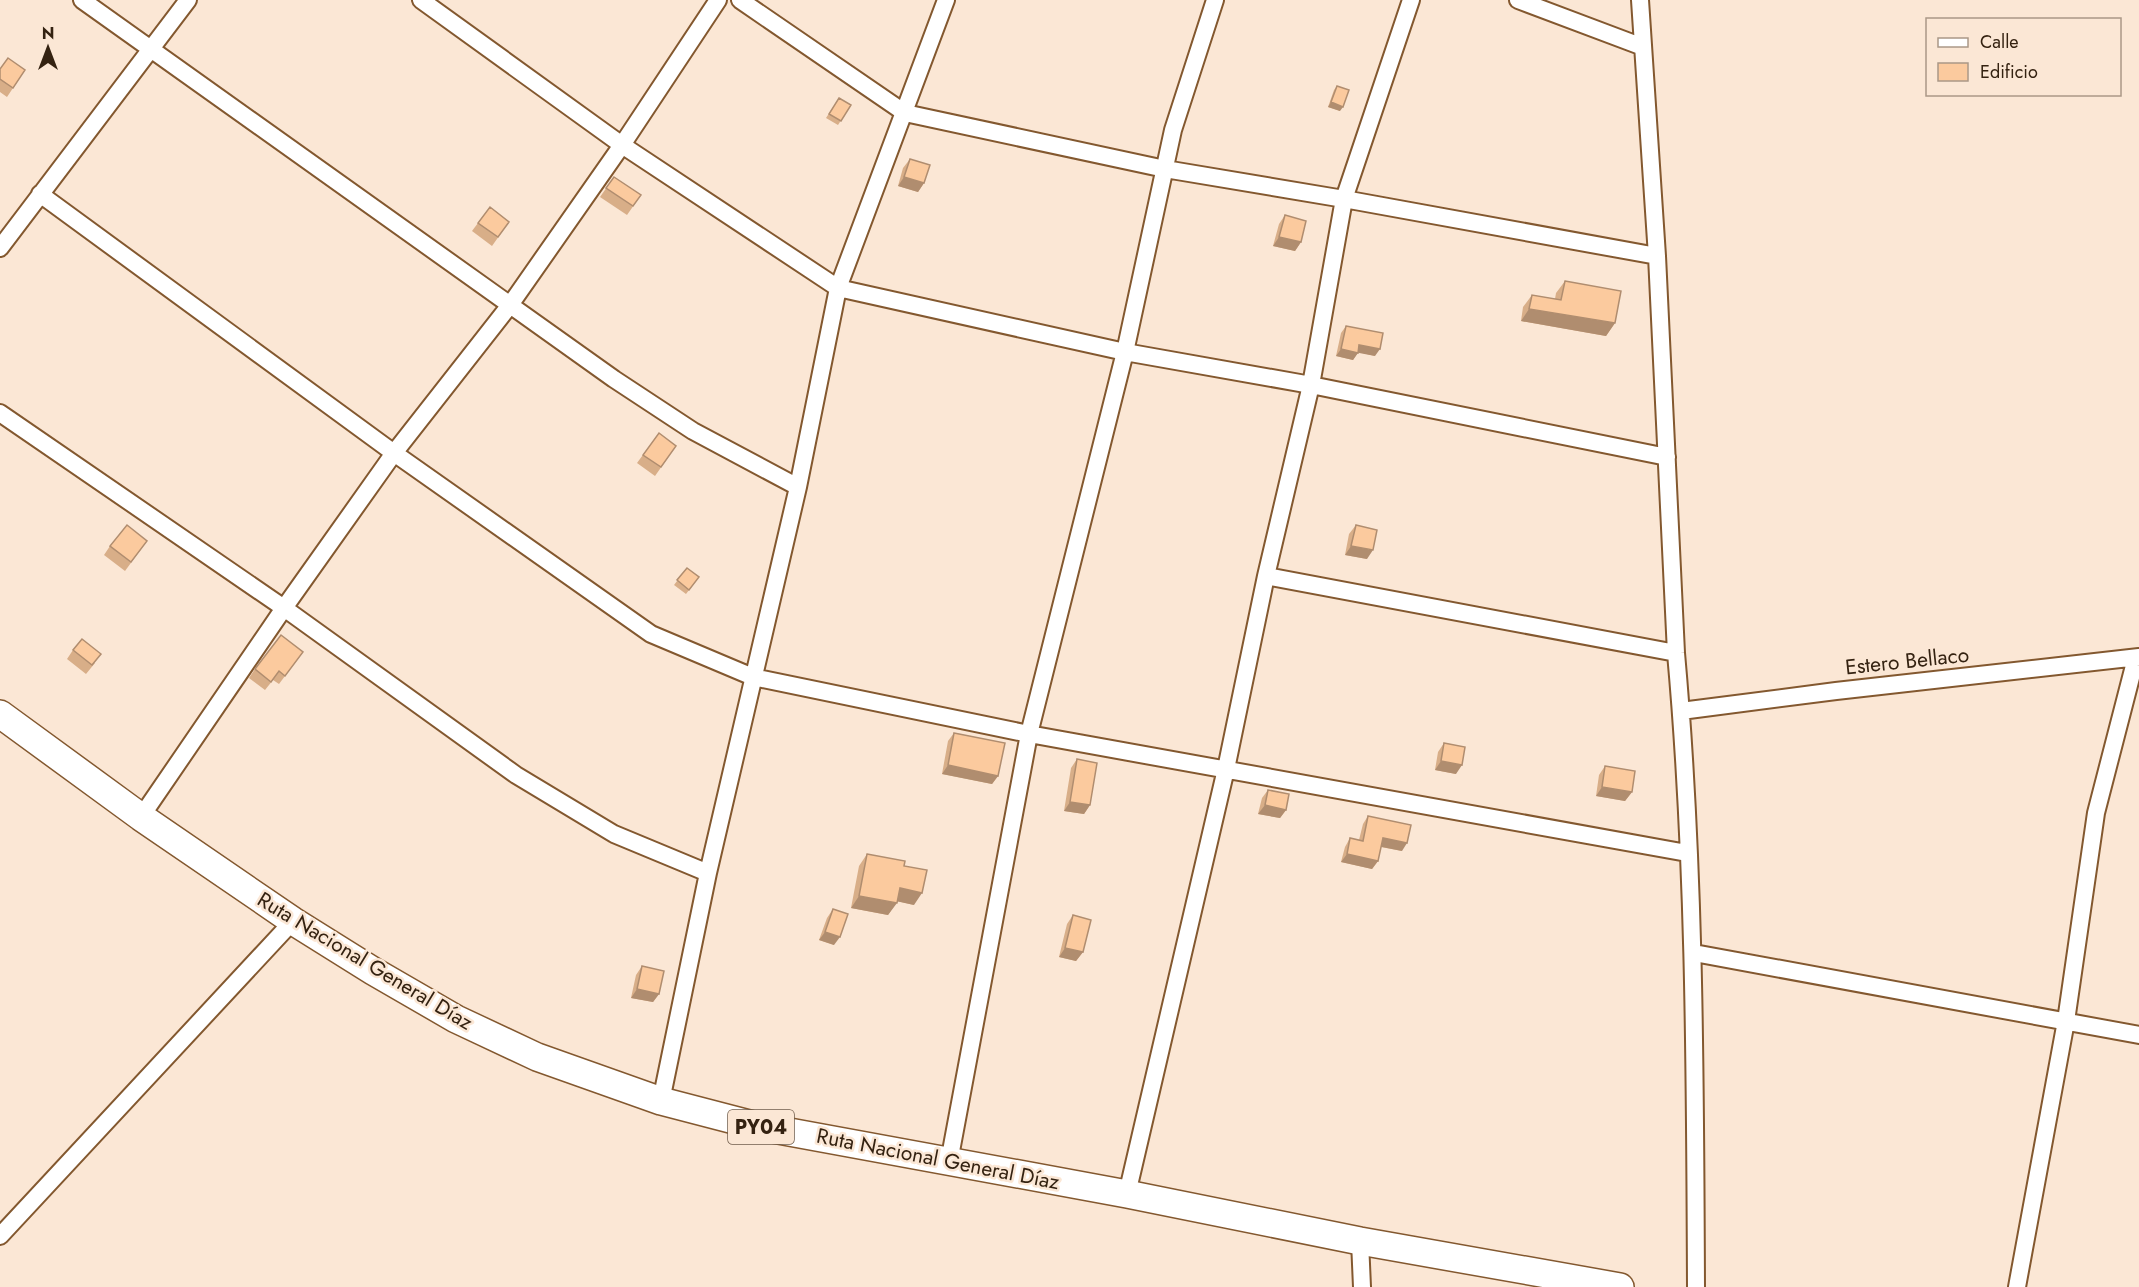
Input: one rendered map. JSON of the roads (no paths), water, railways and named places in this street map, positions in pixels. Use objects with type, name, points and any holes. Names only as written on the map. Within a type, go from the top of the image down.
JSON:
[{"type":"highway","name":"Ruta Nacional General Díaz","points":[[0,714],[141,817],[293,921],[373,971],[456,1019],[537,1057],[661,1101],[757,1126],[1127,1194],[1360,1241],[1620,1287]]},
{"type":"street","points":[[82,0],[614,379],[693,430],[798,488]]},
{"type":"street","points":[[0,248],[188,0]]},
{"type":"street","points":[[421,0],[622,145],[838,288],[1125,352],[1311,385],[1667,457]]},
{"type":"street","points":[[141,817],[284,608],[394,453],[510,305],[622,145],[718,0]]},
{"type":"street","points":[[740,0],[905,113],[1165,170],[1344,199],[1658,256]]},
{"type":"street","points":[[661,1101],[708,873],[798,488],[838,288],[946,0]]},
{"type":"street","points":[[949,1162],[1029,734],[1125,352],[1173,130],[1215,0]]},
{"type":"street","points":[[1127,1194],[1226,769],[1266,576],[1311,385],[1344,199],[1411,0]]},
{"type":"street","points":[[1518,0],[1643,47]]},
{"type":"street","points":[[1641,0],[1658,256],[1676,653],[1694,953],[1696,1287]]},
{"type":"street","points":[[40,194],[394,453],[651,634],[753,677],[1029,734],[1688,853]]},
{"type":"street","points":[[0,413],[284,608],[516,775],[614,834],[708,873]]},
{"type":"street","points":[[1266,576],[1676,653]]},
{"type":"street","points":[[2017,1287],[2066,1021],[2096,813],[2138,658]]},
{"type":"street","name":"Estero Bellaco","points":[[1681,711],[1836,691],[2138,658]]},
{"type":"street","points":[[0,1236],[293,921]]},
{"type":"street","points":[[1694,953],[2139,1035]]},
{"type":"street","points":[[1360,1241],[1362,1287]]}]
